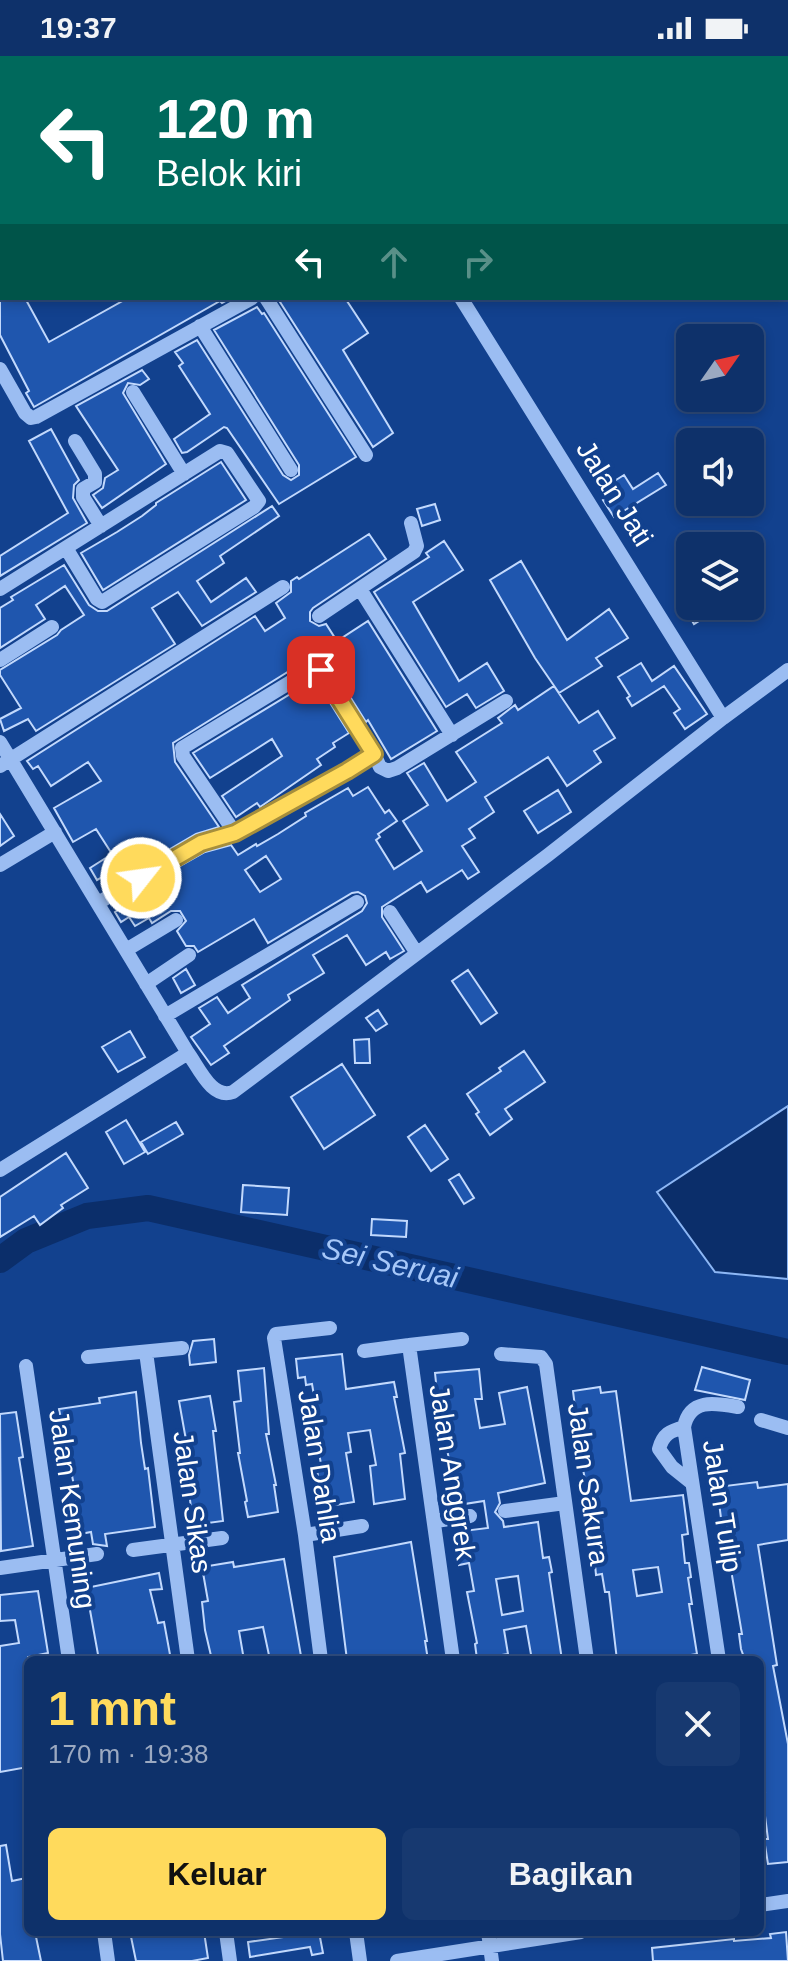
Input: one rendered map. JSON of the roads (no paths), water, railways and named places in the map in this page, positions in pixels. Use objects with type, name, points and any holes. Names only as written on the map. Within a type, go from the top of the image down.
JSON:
[{"type":"street","points":[[0,369],[25,413],[31,418],[36,417],[248,300]]},
{"type":"street","points":[[267,300],[366,455]]},
{"type":"street","name":"Jalan Jati","points":[[462,300],[723,718]]},
{"type":"street","points":[[200,326],[291,470]]},
{"type":"street","points":[[133,392],[184,474]]},
{"type":"street","points":[[75,441],[95,474],[95,482],[83,489],[83,497],[101,526]]},
{"type":"street","points":[[0,589],[217,452],[224,451],[259,504],[102,602],[97,599],[66,548]]},
{"type":"street","points":[[319,616],[414,552],[417,546],[411,523]]},
{"type":"street","points":[[6,763],[283,587]]},
{"type":"street","points":[[360,589],[452,735]]},
{"type":"street","points":[[0,660],[52,627]]},
{"type":"street","points":[[235,833],[183,756],[182,748],[312,669],[317,668],[324,674],[380,767],[388,771],[506,701]]},
{"type":"street","points":[[0,742],[6,763],[55,832],[188,1053],[212,1088],[220,1094],[233,1092],[788,670]]},
{"type":"street","points":[[98,903],[201,843],[235,833],[374,754]]},
{"type":"street","points":[[0,865],[55,832]]},
{"type":"street","points":[[165,1016],[357,902]]},
{"type":"street","points":[[390,912],[416,952]]},
{"type":"street","points":[[126,950],[176,920]]},
{"type":"street","points":[[146,984],[189,955]]},
{"type":"street","points":[[0,1170],[188,1053]]},
{"type":"street","name":"Jalan Dahlia","points":[[320,1656],[274,1338],[276,1334],[330,1328]]},
{"type":"street","name":"Jalan Anggrek","points":[[453,1656],[409,1345],[462,1339]]},
{"type":"street","points":[[364,1351],[409,1345]]},
{"type":"street","points":[[88,1357],[182,1348]]},
{"type":"street","name":"Jalan Sikas","points":[[146,1352],[187,1656]]},
{"type":"street","name":"Jalan Sakura","points":[[501,1354],[544,1359],[586,1656]]},
{"type":"street","name":"Jalan Kemuning","points":[[26,1366],[68,1656]]},
{"type":"street","name":"Jalan Tulip","points":[[718,1656],[684,1427],[690,1414],[701,1404],[708,1402],[738,1407]]},
{"type":"street","points":[[761,1420],[788,1428]]},
{"type":"street","points":[[684,1427],[668,1432],[661,1439],[659,1449],[672,1467],[692,1483]]},
{"type":"street","points":[[505,1511],[565,1503]]},
{"type":"street","points":[[436,1521],[470,1516]]},
{"type":"street","points":[[305,1535],[362,1526]]},
{"type":"street","points":[[133,1550],[222,1538]]},
{"type":"street","points":[[0,1568],[97,1554]]},
{"type":"street","points":[[764,1904],[788,1901]]},
{"type":"street","points":[[105,1936],[108,1961]]},
{"type":"street","points":[[227,1936],[230,1961]]},
{"type":"street","points":[[357,1936],[360,1961]]},
{"type":"street","points":[[397,1961],[555,1936]]},
{"type":"water","points":[[788,1106],[788,1279],[715,1272],[657,1192]]},
{"type":"waterway","name":"Sei Seruai","points":[[0,1260],[26,1241],[87,1216],[148,1208],[788,1352]]}]
